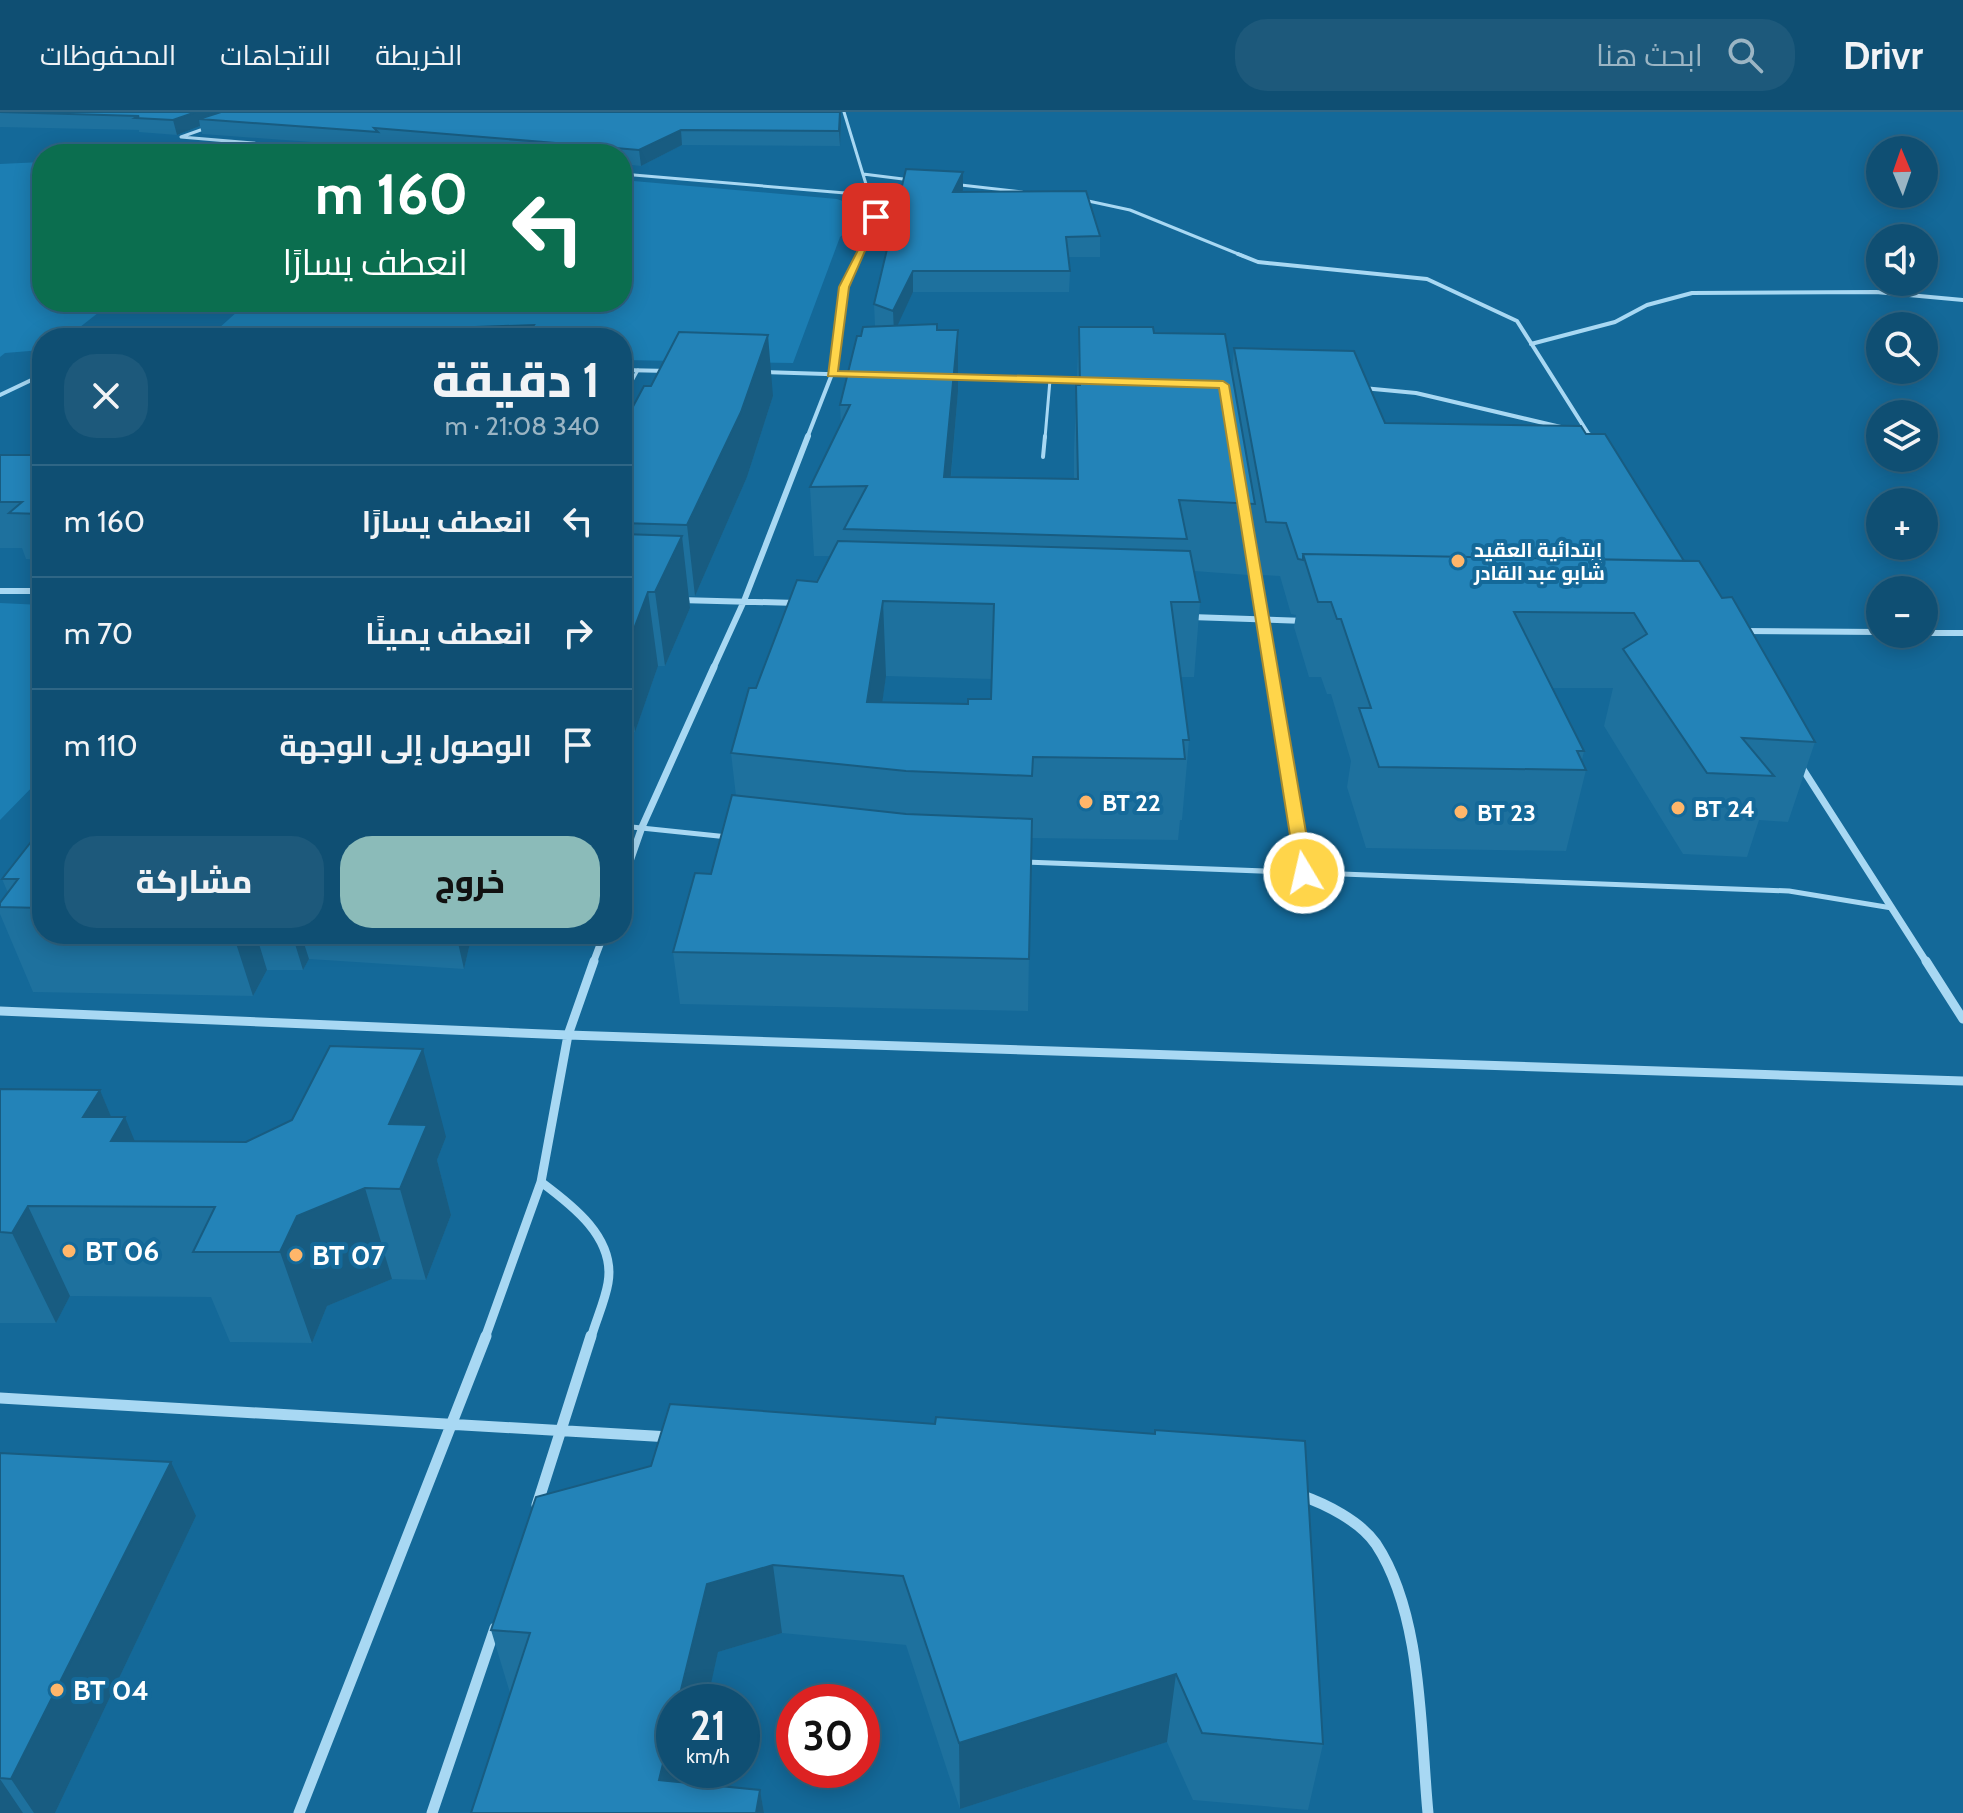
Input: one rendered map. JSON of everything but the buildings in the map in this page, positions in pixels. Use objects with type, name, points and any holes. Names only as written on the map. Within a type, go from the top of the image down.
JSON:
[{"type":"street","points":[[632,856],[744,601],[832,374],[844,287],[876,217],[844,112]]},
{"type":"street","points":[[211,127],[181,137],[263,144]]},
{"type":"street","points":[[863,174],[926,181]]},
{"type":"street","points":[[632,175],[869,195]]},
{"type":"street","points":[[942,183],[1037,194]]},
{"type":"street","points":[[1069,198],[1130,210],[1258,262],[1427,279],[1517,321],[1597,447]]},
{"type":"street","points":[[1531,344],[1615,322],[1647,305],[1692,293],[1876,292],[1963,300]]},
{"type":"street","points":[[632,370],[683,371]]},
{"type":"street","points":[[757,372],[863,375]]},
{"type":"street","points":[[941,377],[1097,381]]},
{"type":"street","points":[[0,395],[32,380]]},
{"type":"street","points":[[1361,388],[1416,393],[1589,434]]},
{"type":"street","points":[[1248,526],[1304,873]]},
{"type":"street","points":[[0,591],[32,591]]},
{"type":"street","points":[[668,600],[807,604]]},
{"type":"street","points":[[1186,617],[1311,621]]},
{"type":"street","points":[[1729,630],[1866,632]]},
{"type":"street","points":[[1938,633],[1963,633]]},
{"type":"street","points":[[1790,749],[1963,1019]]},
{"type":"street","points":[[299,1813],[454,1425],[541,1182],[568,1035],[600,944]]},
{"type":"street","points":[[0,1011],[568,1035],[1963,1081]]},
{"type":"street","points":[[533,1517],[609,1281],[605,1245],[582,1211],[541,1182]]},
{"type":"street","points":[[0,1398],[563,1429],[690,1439]]},
{"type":"street","points":[[1292,1493],[1320,1501],[1376,1543],[1406,1612],[1428,1813]]},
{"type":"street","points":[[432,1813],[497,1621]]},
{"type":"lane","points":[[632,381],[638,370]]},
{"type":"lane","points":[[1043,457],[1050,380]]},
{"type":"lane","points":[[632,826],[736,838]]},
{"type":"lane","points":[[1019,862],[1789,891],[1892,908]]},
{"type":"shaded area","points":[[32,162],[32,312],[99,312],[79,328],[32,328],[32,351],[5,353],[0,357],[0,164]]},
{"type":"shaded area","points":[[632,181],[837,199],[864,209],[859,221],[840,237],[793,363],[632,360],[632,328],[219,328],[237,312],[632,312]]},
{"type":"shaded area","points":[[0,603],[32,605],[32,787],[0,820]]},
{"type":"place","name":"إبتدائية العقيد شابو عبد القادر","points":[[1458,561]]},
{"type":"place","name":"BT 22","points":[[1086,802]]},
{"type":"place","name":"BT 24","points":[[1678,808]]},
{"type":"place","name":"BT 23","points":[[1461,812]]},
{"type":"place","name":"BT 06","points":[[69,1251]]},
{"type":"place","name":"BT 07","points":[[296,1255]]},
{"type":"place","name":"BT 04","points":[[57,1690]]},
{"type":"route","points":[[876,217],[844,287],[832,374],[1223,385],[1265,620],[1304,873]]}]
